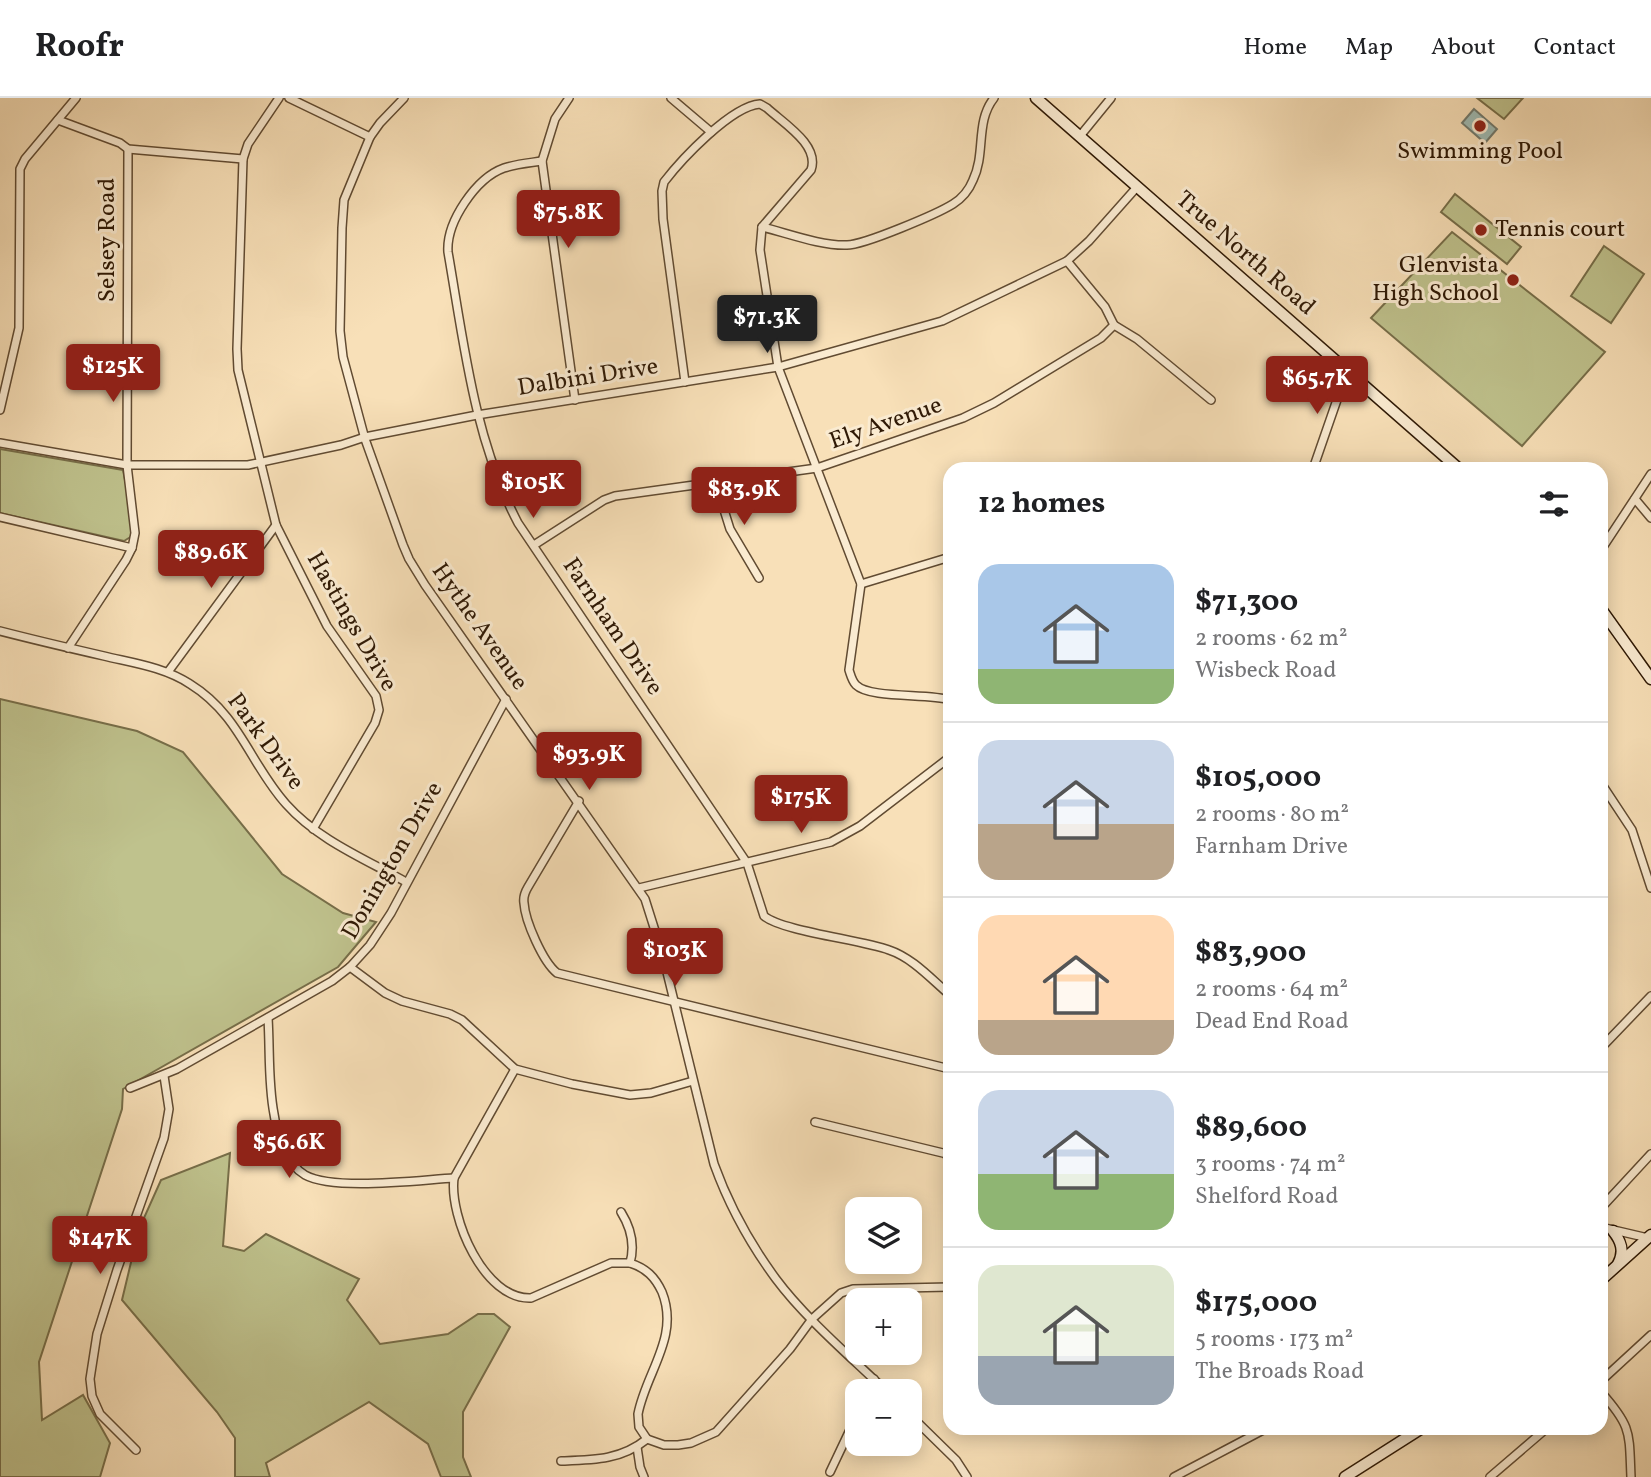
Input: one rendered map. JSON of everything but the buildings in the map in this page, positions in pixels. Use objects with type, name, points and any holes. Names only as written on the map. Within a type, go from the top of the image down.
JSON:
[{"type":"main road","name":"True North Road","points":[[1036,98],[1451,462]]},
{"type":"main road","points":[[1608,619],[1651,679]]},
{"type":"main road","points":[[1613,1231],[1622,1250],[1617,1267]]},
{"type":"main road","points":[[1608,1274],[1649,1237]]},
{"type":"main road","points":[[1345,1477],[1411,1435]]},
{"type":"street","points":[[0,410],[19,328],[20,169],[25,159],[76,98]]},
{"type":"street","name":"Hastings Drive","points":[[279,98],[248,144],[243,159],[238,370],[276,525],[327,626],[379,703],[375,723],[313,829]]},
{"type":"street","points":[[289,98],[370,137]]},
{"type":"street","name":"Hythe Avenue","points":[[404,98],[370,137],[345,200],[342,228],[341,345],[365,436],[409,559],[639,888],[656,931],[714,1164],[727,1196],[776,1279],[812,1319],[874,1379]]},
{"type":"street","points":[[569,98],[555,118],[542,161],[575,400]]},
{"type":"street","points":[[671,98],[711,132]]},
{"type":"street","points":[[762,227],[847,245],[928,217],[953,204],[972,183],[979,166],[984,114],[994,98]]},
{"type":"street","points":[[1080,136],[1111,98]]},
{"type":"street","points":[[685,382],[662,191],[664,182],[711,132],[739,111],[755,104],[767,108],[804,142],[813,156],[811,170],[762,227],[760,250],[778,367],[861,584],[849,670],[851,678],[856,685],[870,691],[943,699]]},
{"type":"street","points":[[58,120],[120,143],[128,149],[243,159]]},
{"type":"street","name":"Selsey Road","points":[[128,149],[127,465],[135,528],[132,548]]},
{"type":"street","name":"Farnham Drive","points":[[542,161],[503,168],[491,176],[465,203],[450,230],[448,252],[477,415],[506,499],[518,523],[747,863],[762,912],[769,919],[889,950],[906,959],[943,989]]},
{"type":"street","name":"Dalbini Drive","points":[[0,443],[127,465],[230,466],[260,463],[356,441],[365,436],[477,415],[778,367],[933,324],[1067,261],[1089,241],[1137,187]]},
{"type":"street","points":[[1067,261],[1105,307],[1114,325],[1137,339],[1211,400]]},
{"type":"street","name":"Ely Avenue","points":[[534,545],[586,511],[615,496],[817,468],[963,418],[981,410],[1101,338],[1114,325]]},
{"type":"street","points":[[1315,462],[1347,371]]},
{"type":"street","points":[[1608,540],[1651,474]]},
{"type":"street","points":[[715,481],[730,529],[760,578]]},
{"type":"street","points":[[1635,499],[1651,518]]},
{"type":"street","points":[[0,517],[132,548],[68,648]]},
{"type":"street","points":[[169,672],[276,525]]},
{"type":"street","points":[[861,584],[943,559]]},
{"type":"street","name":"Park Drive","points":[[0,631],[169,672],[190,683],[218,706],[230,720],[281,799],[313,829],[406,882]]},
{"type":"street","name":"Donington Drive","points":[[130,1088],[164,1076],[322,988],[350,967],[380,931],[506,699]]},
{"type":"street","points":[[639,888],[831,842],[845,835],[943,762]]},
{"type":"street","points":[[1608,794],[1632,830],[1651,888]]},
{"type":"street","points":[[579,801],[524,895],[524,907],[550,967],[564,976],[943,1067]]},
{"type":"street","points":[[350,967],[385,993],[462,1020],[515,1069],[560,1082],[629,1096],[693,1081]]},
{"type":"street","points":[[1608,1041],[1651,996]]},
{"type":"street","points":[[268,1018],[271,1089],[276,1125],[285,1152],[303,1174],[315,1179],[351,1183],[454,1178]]},
{"type":"street","points":[[515,1069],[454,1178],[452,1188],[458,1218],[483,1269],[508,1293],[519,1298],[531,1298],[611,1263],[630,1264],[646,1270],[655,1279],[666,1308],[666,1338],[638,1414],[639,1427],[647,1439],[664,1445],[678,1445],[691,1443],[716,1432],[790,1349],[812,1319],[833,1299],[853,1289],[943,1287]]},
{"type":"street","points":[[136,1450],[100,1414],[92,1396],[90,1379],[97,1334],[164,1138],[169,1109],[164,1076]]},
{"type":"street","points":[[815,1122],[943,1153]]},
{"type":"street","points":[[1608,1200],[1651,1154]]},
{"type":"street","points":[[621,1212],[633,1243],[630,1264]]},
{"type":"street","points":[[1608,1229],[1649,1237]]},
{"type":"street","points":[[1608,1375],[1651,1335]]},
{"type":"street","points":[[1608,1400],[1627,1426],[1630,1477]]},
{"type":"street","points":[[922,1427],[951,1455],[967,1477]]},
{"type":"street","points":[[1174,1477],[1254,1435]]},
{"type":"street","points":[[1490,1477],[1539,1435]]},
{"type":"street","points":[[561,1461],[616,1456],[637,1447],[647,1439]]},
{"type":"street","points":[[830,1472],[845,1440]]},
{"type":"street","points":[[637,1447],[644,1477]]},
{"type":"green space","points":[[1477,98],[1523,98],[1504,119]]},
{"type":"green space","name":"Tennis court","points":[[1455,194],[1521,247],[1507,264],[1441,212]]},
{"type":"green space","points":[[1452,232],[1605,352],[1522,446],[1371,318]]},
{"type":"green space","name":"Tennis court","points":[[1604,246],[1644,274],[1611,323],[1571,296]]},
{"type":"green space","points":[[0,449],[123,470],[133,519],[132,536],[124,541],[0,513]]},
{"type":"green space","points":[[0,699],[137,731],[183,752],[282,874],[343,913],[376,922],[338,967],[123,1089],[122,1109],[39,1362],[42,1420],[83,1395],[110,1443],[100,1477],[0,1477]]},
{"type":"green space","points":[[230,1153],[223,1246],[244,1251],[266,1234],[359,1279],[347,1300],[380,1344],[448,1334],[478,1314],[494,1314],[510,1327],[463,1412],[463,1457],[471,1477],[441,1477],[428,1444],[369,1402],[266,1463],[270,1477],[235,1477],[235,1438],[217,1412],[122,1300],[139,1229],[161,1180]]},
{"type":"water","name":"Swimming Pool","points":[[1474,109],[1497,129],[1485,143],[1462,123]]},
{"type":"place","name":"Swimming Pool","points":[[1480,126]]},
{"type":"place","name":"Tennis court","points":[[1481,230]]},
{"type":"place","name":"Glenvista High School","points":[[1513,280]]}]
